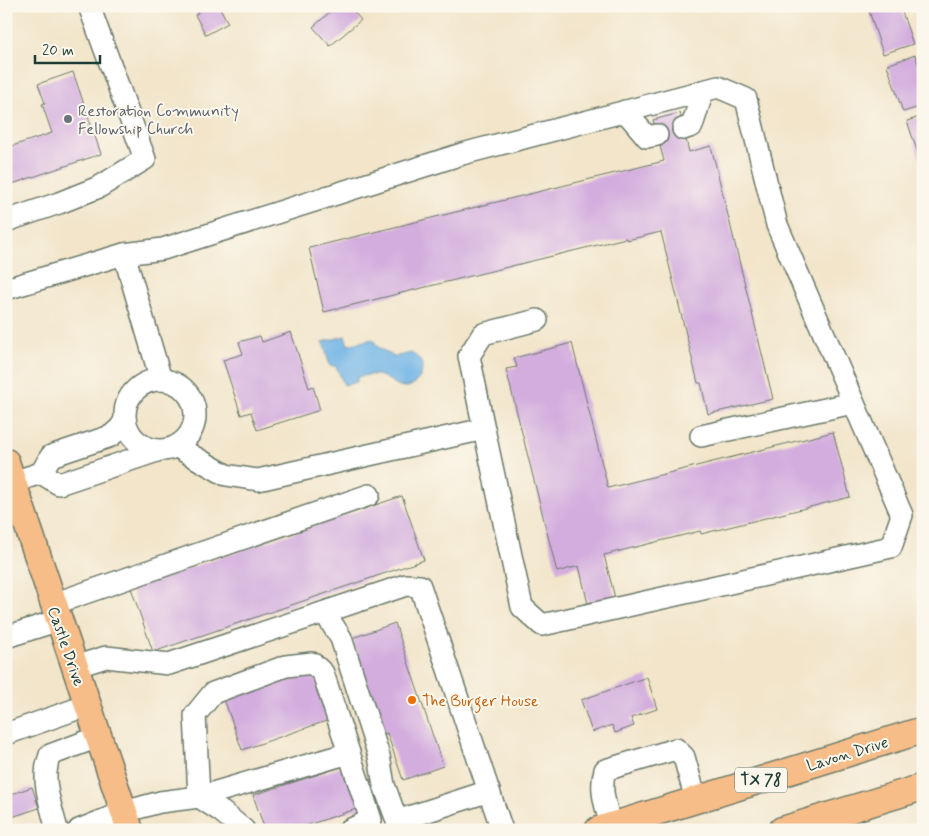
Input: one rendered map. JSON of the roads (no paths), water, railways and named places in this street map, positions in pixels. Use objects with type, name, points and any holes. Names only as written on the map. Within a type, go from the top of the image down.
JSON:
[{"type":"main road","name":"Castle Drive","points":[[10,472],[127,821]]},
{"type":"main road","name":"Lavon Drive","points":[[604,828],[923,730]]},
{"type":"main road","points":[[797,828],[923,787]]},
{"type":"lane","points":[[6,221],[100,187],[145,159],[89,6]]},
{"type":"lane","points":[[6,289],[124,254],[163,249],[462,154],[718,87],[746,100],[777,225],[902,515],[890,547],[542,625],[522,607],[469,356],[483,334],[537,320]]},
{"type":"lane","points":[[684,128],[692,126],[703,91]]},
{"type":"lane","points":[[625,111],[647,137],[657,135]]},
{"type":"lane","points":[[124,254],[160,380]]},
{"type":"lane","points":[[10,472],[41,473],[59,484],[167,449],[186,440],[196,420],[195,408],[191,397],[183,388],[172,382],[160,380],[143,384],[130,397],[126,408],[125,420],[128,432],[136,441],[145,448],[167,449],[226,475],[258,480],[484,428]]},
{"type":"lane","points":[[701,436],[853,403]]},
{"type":"lane","points":[[41,473],[50,456],[110,436],[120,428],[125,420]]},
{"type":"lane","points":[[6,637],[56,612],[370,495]]},
{"type":"lane","points":[[74,667],[106,657],[169,664],[406,585],[420,586],[502,830]]},
{"type":"lane","points":[[325,612],[341,638],[379,756],[384,785],[399,825],[489,791]]},
{"type":"lane","points":[[199,797],[195,715],[213,692],[286,666],[312,663],[323,673],[371,820],[349,830]]},
{"type":"lane","points":[[6,734],[88,705]]},
{"type":"lane","points":[[57,830],[44,777],[50,755],[98,737]]},
{"type":"lane","points":[[604,828],[602,780],[605,770],[676,749],[684,757],[696,800]]},
{"type":"lane","points":[[80,830],[127,821],[160,802],[199,797],[349,753]]},
{"type":"lane","points":[[199,797],[222,812],[244,830]]},
{"type":"water","points":[[345,336],[348,345],[373,339],[377,346],[394,357],[411,353],[418,357],[421,363],[420,377],[411,386],[406,387],[382,376],[375,375],[357,377],[357,382],[344,385],[336,366],[330,366],[323,342]]},
{"type":"place","name":"Restoration Community Fellowship Church","points":[[68,119]]},
{"type":"place","name":"The Burger House","points":[[412,700]]}]
